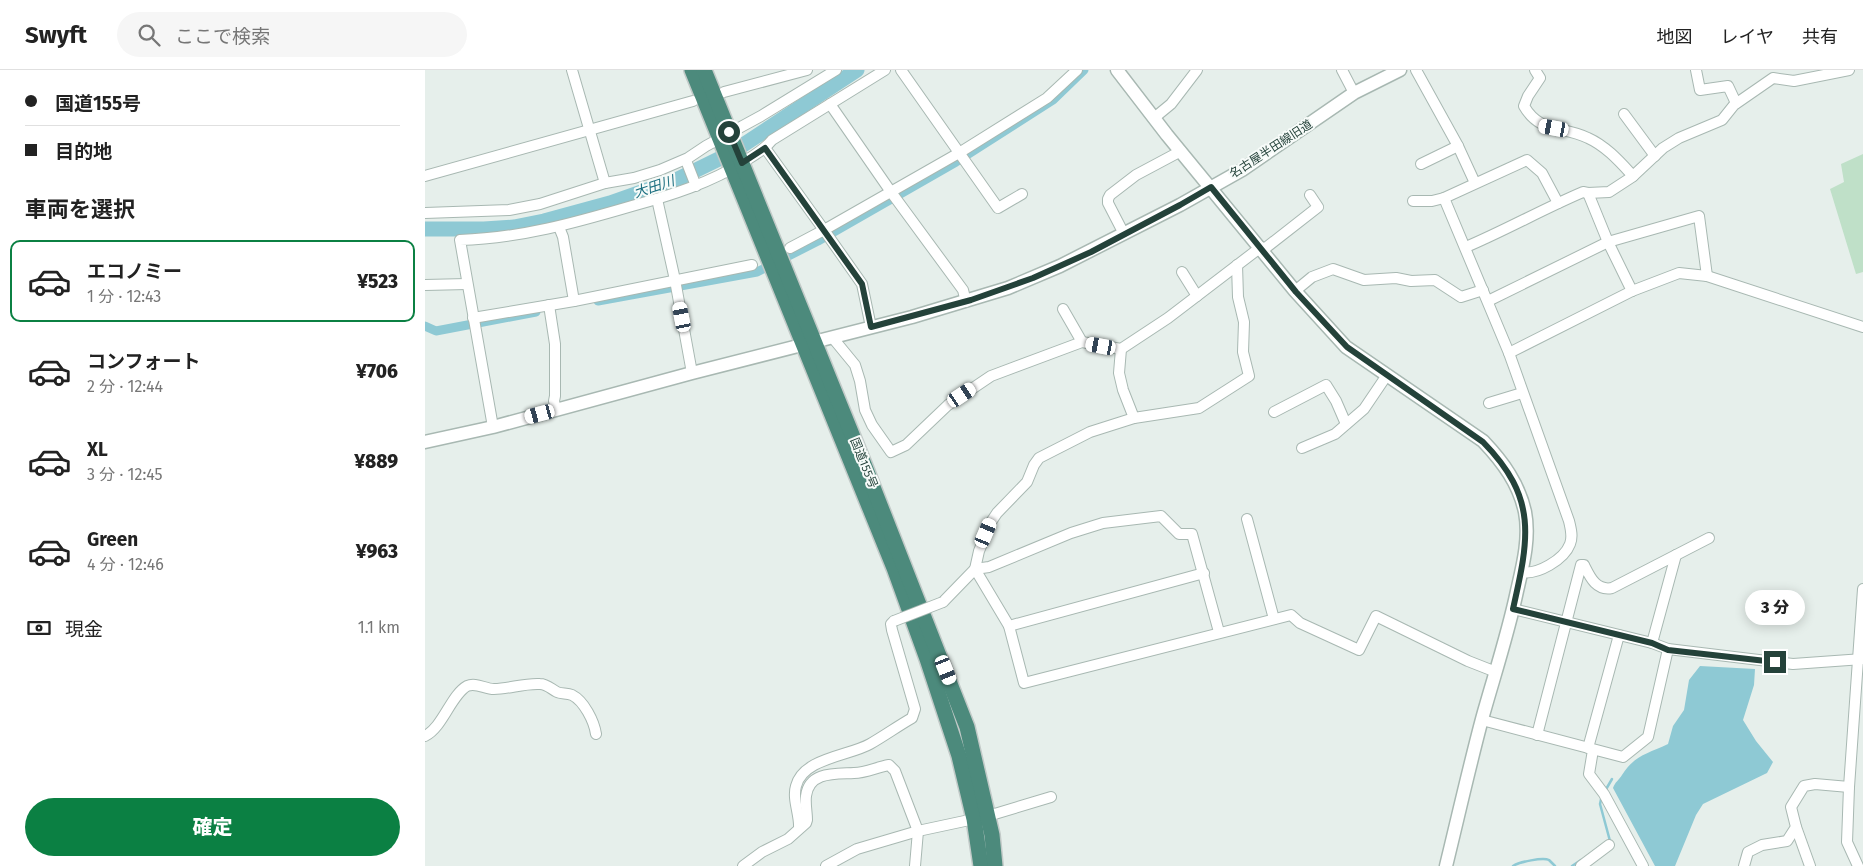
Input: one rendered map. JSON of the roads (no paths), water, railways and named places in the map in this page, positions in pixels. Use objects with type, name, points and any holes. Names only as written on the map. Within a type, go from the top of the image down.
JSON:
[{"type":"highway","name":"国道155号","points":[[692,70],[739,165],[894,568],[981,817],[992,835],[995,866]]},
{"type":"highway","name":"国道155号","points":[[704,70],[725,137]]},
{"type":"highway","name":"国道155号","points":[[981,817],[981,866]]},
{"type":"street","points":[[572,70],[605,183]]},
{"type":"street","points":[[724,92],[807,70]]},
{"type":"street","points":[[425,213],[509,210],[539,204],[605,183],[634,178],[660,170],[688,158],[725,137],[836,70]]},
{"type":"street","points":[[493,427],[460,240],[519,235],[559,227],[657,199],[695,185],[739,165],[765,148],[772,140],[885,70]]},
{"type":"street","points":[[901,70],[998,208],[1022,194]]},
{"type":"street","points":[[790,248],[959,153],[1047,98],[1077,70]]},
{"type":"street","points":[[1117,70],[1295,290],[1347,347],[1483,442],[1503,464],[1512,477],[1520,495],[1525,513],[1526,544],[1521,572],[1513,609],[1482,720],[1447,866]]},
{"type":"street","points":[[1154,118],[1171,104],[1197,70]]},
{"type":"street","points":[[1342,70],[1353,93]]},
{"type":"street","name":"名古屋半田線旧道","points":[[425,442],[493,427],[966,302],[1008,288],[1051,270],[1180,205],[1242,170],[1353,93],[1400,70]]},
{"type":"street","points":[[1417,70],[1458,146],[1475,183]]},
{"type":"street","points":[[1535,70],[1540,78],[1524,106],[1533,119],[1543,126],[1565,130],[1589,138],[1617,158],[1633,176]]},
{"type":"street","points":[[1696,70],[1700,90],[1728,86],[1736,103]]},
{"type":"street","points":[[1466,247],[1505,231],[1557,202],[1583,192],[1609,192],[1633,176],[1679,138],[1722,120],[1736,103],[1773,74],[1794,82],[1810,74],[1849,70]]},
{"type":"street","points":[[425,176],[693,101]]},
{"type":"street","points":[[830,104],[891,192],[963,290],[966,302]]},
{"type":"street","points":[[1624,114],[1655,156]]},
{"type":"street","points":[[1421,164],[1458,146]]},
{"type":"street","points":[[765,148],[862,284],[871,327]]},
{"type":"street","points":[[1124,234],[1108,203],[1110,195],[1137,175],[1181,151]]},
{"type":"street","points":[[1413,201],[1431,202],[1444,198],[1527,160],[1542,173],[1557,202]]},
{"type":"street","points":[[687,164],[695,185]]},
{"type":"street","points":[[1588,193],[1608,242],[1632,291]]},
{"type":"street","points":[[831,337],[855,365],[865,410],[872,425],[891,452],[906,445],[948,405],[991,376],[1082,342],[1121,349],[1168,318],[1237,265],[1262,249],[1318,207],[1310,195]]},
{"type":"street","points":[[1444,198],[1509,353],[1569,521],[1571,542],[1560,558],[1528,574],[1521,572]]},
{"type":"street","points":[[657,199],[675,280],[692,373]]},
{"type":"street","points":[[1488,301],[1608,242],[1699,216],[1707,276]]},
{"type":"street","points":[[559,227],[563,237],[575,301]]},
{"type":"street","points":[[799,828],[800,819],[795,790],[801,775],[830,758],[869,745],[912,718],[915,714],[913,700],[891,624],[894,621],[943,602],[975,568],[979,551],[991,522],[997,513],[1027,482],[1039,458],[1090,432],[1134,418],[1199,408],[1249,376],[1243,352],[1244,322],[1238,297],[1237,265]]},
{"type":"street","points":[[473,318],[575,301],[753,266]]},
{"type":"street","points":[[1295,290],[1312,277],[1333,269],[1364,280],[1396,278],[1411,281],[1435,280],[1461,297],[1483,290]]},
{"type":"street","points":[[1182,272],[1197,296]]},
{"type":"street","points":[[1509,353],[1632,291],[1679,273],[1707,276],[1863,327]]},
{"type":"street","points":[[425,286],[467,284]]},
{"type":"street","points":[[549,305],[555,344],[555,396],[553,401],[555,410]]},
{"type":"street","points":[[1063,309],[1082,342]]},
{"type":"street","points":[[1121,349],[1119,373],[1123,390],[1134,418]]},
{"type":"street","points":[[1302,448],[1335,434],[1364,409],[1387,375]]},
{"type":"street","points":[[1274,412],[1326,385],[1337,401],[1346,424]]},
{"type":"street","points":[[1489,403],[1522,393]]},
{"type":"street","points":[[975,568],[989,567],[1071,533],[1103,522],[1161,516],[1179,534],[1192,534],[1219,632]]},
{"type":"street","points":[[1247,519],[1273,619]]},
{"type":"street","points":[[1537,734],[1581,565],[1584,565],[1590,577],[1597,585],[1607,589],[1709,538]]},
{"type":"street","points":[[1652,643],[1676,555]]},
{"type":"street","points":[[975,568],[1009,626],[1024,683],[1291,615],[1300,623],[1359,650],[1376,616],[1468,661],[1495,672]]},
{"type":"street","points":[[1009,626],[1204,573]]},
{"type":"street","points":[[1858,866],[1847,842],[1863,589]]},
{"type":"street","points":[[1513,609],[1652,643],[1668,650],[1793,664],[1860,659]]},
{"type":"street","points":[[1619,635],[1590,749],[1589,774],[1604,794],[1643,866]]},
{"type":"street","points":[[1482,720],[1623,757],[1648,737],[1668,650]]},
{"type":"street","points":[[425,736],[438,724],[463,689],[469,685],[493,689],[542,684],[558,693],[575,697],[589,714],[595,726],[596,734]]},
{"type":"street","points":[[743,866],[767,848],[788,839],[807,820],[807,794],[815,780],[830,773],[861,773],[889,765],[895,771],[918,831],[915,866]]},
{"type":"street","points":[[1810,866],[1791,807],[1804,786],[1815,784],[1849,787]]},
{"type":"street","points":[[826,866],[857,849],[918,831],[981,817],[1051,797]]},
{"type":"street","points":[[1745,866],[1748,852],[1762,845],[1787,841],[1796,827]]},
{"type":"street","points":[[1581,866],[1609,846]]},
{"type":"water","points":[[1700,666],[1755,669],[1754,685],[1743,720],[1756,741],[1773,762],[1767,773],[1703,804],[1696,815],[1675,866],[1655,866],[1613,788],[1627,768],[1637,759],[1668,744],[1673,726],[1684,710],[1689,680]]},
{"type":"waterway","name":"大田川","points":[[425,229],[514,227],[610,203],[678,179],[731,153],[857,70]]},
{"type":"waterway","points":[[598,301],[757,272],[818,241],[956,162],[1053,100],[1084,70]]},
{"type":"waterway","points":[[425,326],[436,331],[536,312]]},
{"type":"waterway","points":[[1605,791],[1612,779]]},
{"type":"waterway","points":[[1602,795],[1600,804],[1609,842]]},
{"type":"waterway","points":[[1513,866],[1542,859],[1549,860],[1555,866]]},
{"type":"waterway","points":[[1572,866],[1581,860]]}]
